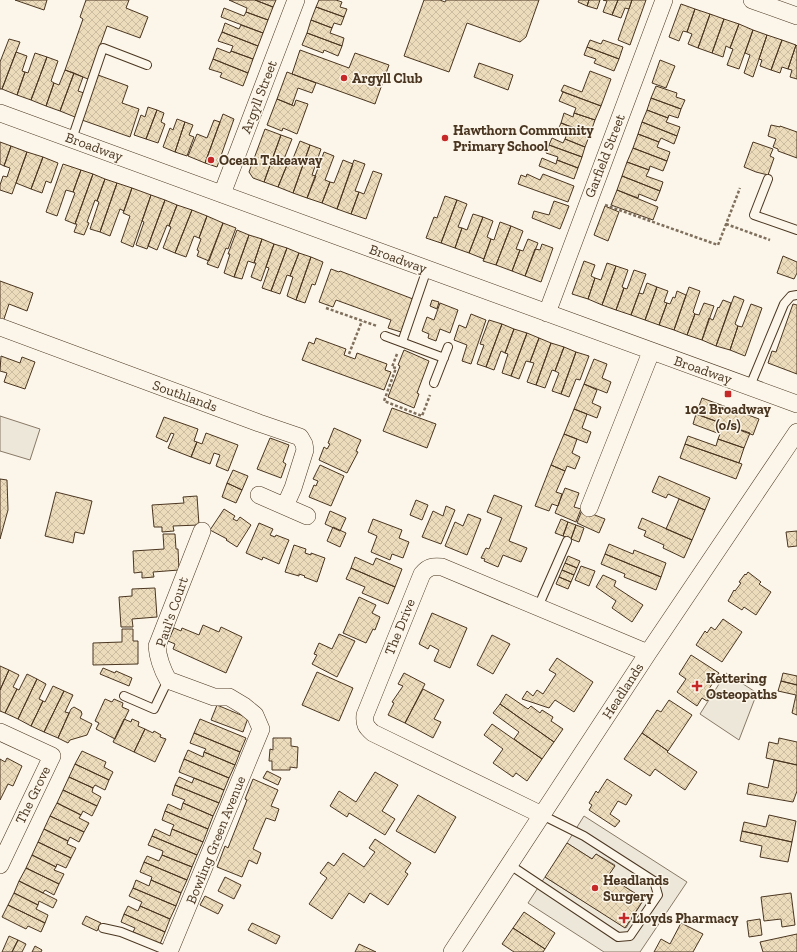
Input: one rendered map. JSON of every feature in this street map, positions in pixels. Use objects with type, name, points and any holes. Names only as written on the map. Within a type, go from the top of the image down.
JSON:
[{"type":"street","name":"Argyll Street","points":[[222,194],[296,0]]},
{"type":"street","name":"Garfield Street","points":[[547,313],[664,0]]},
{"type":"street","points":[[752,0],[797,16]]},
{"type":"street","name":"Broadway","points":[[0,113],[651,352],[797,404]]},
{"type":"street","name":"Southlands","points":[[0,327],[300,437],[304,444],[305,450],[294,488],[285,506]]},
{"type":"street","points":[[589,508],[651,352]]},
{"type":"street","name":"Headlands","points":[[452,952],[648,653],[797,432]]},
{"type":"street","points":[[259,495],[307,516]]},
{"type":"street","name":"Paul's Court","points":[[168,680],[162,669],[157,646],[202,531]]},
{"type":"street","name":"The Drive","points":[[542,815],[373,733],[367,728],[364,722],[365,715],[422,574],[427,568],[434,566],[442,567],[648,653]]},
{"type":"street","name":"Bowling Green Avenue","points":[[168,680],[214,697],[229,697],[255,715],[261,728],[170,952]]},
{"type":"street","name":"The Grove","points":[[0,732],[52,756],[0,864]]},
{"type":"lane","points":[[72,139],[103,48],[147,66]]},
{"type":"lane","points":[[768,178],[754,215],[797,230]]},
{"type":"lane","points":[[402,342],[427,269]]},
{"type":"lane","points":[[750,386],[784,304],[791,296],[797,295]]},
{"type":"lane","points":[[385,336],[444,358]]},
{"type":"lane","points":[[434,383],[448,347]]},
{"type":"lane","points":[[538,607],[567,541]]},
{"type":"lane","points":[[124,696],[154,709],[168,680]]},
{"type":"lane","points":[[510,865],[618,937],[630,936],[658,895],[654,881],[584,836],[542,815]]},
{"type":"lane","points":[[103,928],[121,932],[170,952]]},
{"type":"path","points":[[589,199],[718,245],[740,188]]},
{"type":"path","points":[[726,224],[770,240]]},
{"type":"path","points":[[326,308],[387,330],[385,336]]},
{"type":"path","points":[[349,354],[362,321]]},
{"type":"path","points":[[402,342],[392,367],[396,368],[384,401],[422,416],[434,383]]},
{"type":"shaded area","points":[[0,416],[40,429],[30,460],[0,451]]},
{"type":"shaded area","points":[[726,673],[757,693],[739,740],[700,714]]},
{"type":"shaded area","points":[[584,816],[687,882],[640,952],[604,952],[528,903],[545,877],[626,928],[644,899],[608,876],[615,865],[596,854],[592,859],[567,843]]},
{"type":"building","points":[[15,0],[47,0],[44,10]]},
{"type":"building","points":[[86,0],[129,0],[126,8],[148,17],[140,38],[107,26],[88,79],[65,70],[83,19],[80,17]]},
{"type":"building","points":[[229,0],[255,0],[273,7],[268,20],[246,12],[247,8]]},
{"type":"building","points":[[255,0],[276,0],[273,7]]},
{"type":"building","points":[[319,0],[336,0],[342,2],[340,7],[347,9],[344,17],[316,7]]},
{"type":"building","points":[[424,0],[440,0],[445,2],[446,0],[539,0],[526,37],[520,42],[467,23],[449,72],[404,56]]},
{"type":"building","points":[[579,0],[589,0],[587,6],[578,2]]},
{"type":"building","points":[[589,0],[600,0],[597,9],[587,6]]},
{"type":"building","points":[[603,0],[618,0],[612,15],[603,12],[607,1]]},
{"type":"building","points":[[618,0],[632,0],[629,9],[625,8],[621,18],[612,15]]},
{"type":"building","points":[[632,0],[646,0],[630,45],[618,40]]},
{"type":"building","points":[[681,4],[695,9],[687,32],[683,31],[679,41],[669,37]]},
{"type":"building","points":[[316,7],[344,17],[341,25],[334,23],[332,28],[311,20]]},
{"type":"building","points":[[224,8],[244,16],[246,12],[268,20],[263,33],[221,17]]},
{"type":"building","points":[[695,9],[710,14],[698,48],[688,44],[692,34],[687,32]]},
{"type":"building","points":[[710,14],[724,19],[712,53],[698,48]]},
{"type":"building","points":[[724,19],[739,24],[730,48],[726,46],[723,57],[712,53]]},
{"type":"building","points":[[311,20],[332,28],[330,33],[344,38],[342,46],[307,33]]},
{"type":"building","points":[[225,23],[239,29],[241,25],[263,33],[258,46],[222,32]]},
{"type":"building","points":[[739,24],[753,30],[739,69],[727,65],[733,49],[730,48]]},
{"type":"building","points":[[753,30],[767,35],[753,77],[744,73],[750,55],[745,53]]},
{"type":"building","points":[[222,32],[258,46],[253,59],[231,51],[233,46],[218,41]]},
{"type":"building","points":[[307,33],[342,46],[338,56],[324,50],[323,53],[302,45]]},
{"type":"building","points":[[767,35],[782,40],[771,70],[760,66],[762,60],[759,59]]},
{"type":"building","points":[[9,39],[20,42],[2,89],[0,89],[0,62]]},
{"type":"building","points":[[590,40],[601,44],[603,40],[623,47],[619,59],[587,47]]},
{"type":"building","points":[[782,40],[796,45],[788,69],[782,67],[780,73],[771,70]]},
{"type":"building","points":[[796,45],[797,79],[790,77],[792,70],[788,69]]},
{"type":"building","points":[[587,47],[619,59],[614,71],[594,63],[596,59],[584,55]]},
{"type":"building","points":[[217,48],[230,53],[231,51],[253,59],[248,73],[213,59]]},
{"type":"building","name":"Argyll Club","points":[[300,50],[349,68],[355,53],[389,65],[375,104],[292,74]]},
{"type":"building","points":[[16,52],[27,56],[22,71],[25,72],[17,95],[2,89]]},
{"type":"building","points":[[35,53],[47,57],[31,100],[17,95],[25,72],[28,73]]},
{"type":"building","points":[[47,57],[58,61],[51,81],[54,83],[46,106],[31,100]]},
{"type":"building","points":[[213,59],[248,73],[243,86],[220,77],[222,73],[209,69]]},
{"type":"building","points":[[660,60],[675,66],[666,88],[652,83]]},
{"type":"building","points":[[479,63],[513,75],[508,90],[474,77]]},
{"type":"building","points":[[65,70],[74,73],[60,111],[46,106],[54,83],[59,85]]},
{"type":"building","points":[[590,71],[611,79],[601,106],[561,91],[564,85],[582,92]]},
{"type":"building","points":[[287,72],[316,83],[312,93],[298,88],[292,105],[277,99]]},
{"type":"building","points":[[74,73],[83,77],[78,91],[84,93],[75,117],[60,111]]},
{"type":"building","points":[[98,75],[128,86],[122,103],[139,109],[130,137],[82,120]]},
{"type":"building","points":[[656,86],[677,93],[676,97],[685,100],[681,109],[651,98]]},
{"type":"building","points":[[563,92],[601,106],[595,120],[574,113],[576,108],[559,101]]},
{"type":"building","points":[[651,98],[681,109],[678,118],[669,115],[668,118],[647,110]]},
{"type":"building","points":[[277,99],[294,106],[296,100],[308,104],[297,134],[283,128],[282,131],[267,125]]},
{"type":"building","points":[[148,107],[157,110],[146,139],[134,135],[141,115],[145,117]]},
{"type":"building","points":[[157,110],[164,113],[161,122],[165,124],[158,143],[146,139]]},
{"type":"building","points":[[647,110],[668,118],[666,122],[680,127],[677,136],[642,122]]},
{"type":"building","points":[[564,113],[573,117],[574,113],[595,120],[590,134],[561,123]]},
{"type":"building","points":[[223,114],[234,119],[217,167],[205,163]]},
{"type":"building","points":[[177,119],[185,122],[175,152],[163,147],[170,128],[173,130]]},
{"type":"building","points":[[214,120],[220,122],[205,163],[188,156],[197,134],[207,138]]},
{"type":"building","points":[[185,122],[193,125],[189,135],[194,137],[187,156],[175,152]]},
{"type":"building","points":[[642,122],[677,136],[674,144],[661,138],[659,142],[638,134]]},
{"type":"building","points":[[561,123],[590,134],[585,147],[565,139],[566,136],[557,132]]},
{"type":"building","points":[[771,125],[780,126],[797,132],[797,158],[778,151],[778,149],[773,147],[776,139],[768,136]]},
{"type":"building","points":[[265,129],[281,135],[264,182],[253,178],[249,172]]},
{"type":"building","points":[[638,134],[659,142],[657,147],[670,152],[667,161],[633,148]]},
{"type":"building","points":[[281,135],[292,139],[282,164],[287,165],[278,187],[264,182]]},
{"type":"building","points":[[552,138],[563,143],[565,139],[585,147],[582,157],[549,145]]},
{"type":"building","points":[[300,141],[310,145],[293,193],[278,187],[289,160],[292,161]]},
{"type":"building","points":[[0,142],[11,146],[4,166],[0,164]]},
{"type":"building","points":[[753,142],[773,149],[770,156],[774,158],[768,175],[744,167]]},
{"type":"building","points":[[310,145],[321,149],[312,175],[316,176],[307,198],[293,193]]},
{"type":"building","points":[[549,145],[582,157],[578,168],[557,160],[558,157],[546,153]]},
{"type":"building","points":[[11,146],[27,152],[12,194],[0,190],[3,176],[7,177],[10,168],[4,166]]},
{"type":"building","points":[[633,148],[667,161],[663,171],[650,166],[649,170],[627,162]]},
{"type":"building","points":[[27,152],[43,157],[31,189],[16,183]]},
{"type":"building","points":[[324,152],[334,156],[325,180],[330,182],[322,203],[307,198]]},
{"type":"building","points":[[43,157],[58,163],[51,183],[46,181],[42,193],[31,189]]},
{"type":"building","points":[[542,158],[556,164],[557,160],[578,168],[574,179],[539,166]]},
{"type":"building","points":[[343,160],[353,164],[337,209],[322,203],[330,182],[334,183]]},
{"type":"building","points":[[354,160],[365,164],[355,191],[359,192],[351,214],[337,209]]},
{"type":"building","points":[[627,162],[649,170],[646,176],[663,182],[660,191],[622,176]]},
{"type":"building","points":[[63,164],[81,170],[73,192],[66,190],[57,216],[46,212]]},
{"type":"building","points":[[81,170],[93,174],[75,224],[65,220],[75,193],[73,192]]},
{"type":"building","points":[[373,171],[382,174],[366,219],[351,214],[359,192],[364,194]]},
{"type":"building","points":[[93,174],[105,179],[97,201],[95,200],[84,235],[74,232],[77,224],[75,224]]},
{"type":"building","points":[[527,174],[540,180],[543,174],[574,186],[568,202],[518,184],[521,175],[526,177]]},
{"type":"building","points":[[622,176],[660,191],[656,201],[639,194],[638,198],[617,190]]},
{"type":"building","points":[[105,179],[117,183],[100,232],[90,229],[99,202],[97,201]]},
{"type":"building","points":[[117,183],[132,188],[124,211],[120,209],[110,236],[100,232]]},
{"type":"building","points":[[132,188],[151,195],[133,247],[121,242],[130,216],[123,213]]},
{"type":"building","points":[[617,190],[658,207],[653,220],[611,205]]},
{"type":"building","points":[[151,195],[165,200],[147,249],[136,245]]},
{"type":"building","points":[[445,196],[457,200],[441,243],[426,238],[434,217],[437,218]]},
{"type":"building","points":[[165,200],[177,205],[169,226],[167,225],[157,250],[148,246]]},
{"type":"building","points":[[457,200],[467,204],[458,227],[462,228],[455,248],[441,243]]},
{"type":"building","points":[[554,201],[569,206],[560,229],[532,218],[534,211],[549,215]]},
{"type":"building","points":[[177,205],[192,210],[175,253],[163,248]]},
{"type":"building","points":[[605,206],[619,212],[608,241],[594,235]]},
{"type":"building","points":[[192,210],[207,216],[199,238],[194,236],[186,257],[175,253]]},
{"type":"building","points":[[473,214],[483,217],[469,253],[455,248],[462,228],[467,230]]},
{"type":"building","points":[[207,216],[223,223],[209,261],[197,256],[199,251],[197,250],[201,239],[199,238]]},
{"type":"building","points":[[483,217],[493,221],[487,237],[491,239],[484,259],[469,253]]},
{"type":"building","points":[[500,222],[511,226],[496,265],[483,261],[491,239],[494,240]]},
{"type":"building","points":[[223,223],[236,228],[228,249],[226,248],[218,268],[207,264]]},
{"type":"building","points":[[511,226],[523,231],[516,249],[520,250],[512,271],[496,265]]},
{"type":"building","points":[[237,230],[249,235],[234,277],[224,273],[230,254],[228,254]]},
{"type":"building","points":[[249,235],[262,239],[254,263],[248,261],[242,279],[234,277]]},
{"type":"building","points":[[262,239],[274,244],[261,281],[251,277]]},
{"type":"building","points":[[528,239],[538,243],[525,276],[512,271],[520,250],[523,251]]},
{"type":"building","points":[[274,244],[287,248],[271,291],[262,288],[269,268],[266,267]]},
{"type":"building","points":[[542,244],[553,248],[541,282],[525,276],[535,249],[540,250]]},
{"type":"building","points":[[287,248],[299,253],[290,276],[287,275],[280,294],[271,291]]},
{"type":"building","points":[[299,253],[311,257],[296,300],[287,296],[293,277],[290,276]]},
{"type":"building","points":[[783,256],[797,262],[797,273],[794,279],[777,273]]},
{"type":"building","points":[[311,257],[323,262],[315,285],[312,284],[305,303],[296,300]]},
{"type":"building","points":[[584,261],[595,265],[591,276],[595,278],[588,299],[572,294]]},
{"type":"building","points":[[607,263],[616,266],[602,305],[588,299],[595,278],[601,280]]},
{"type":"building","points":[[616,266],[628,270],[622,287],[624,288],[616,310],[602,305]]},
{"type":"building","points":[[331,269],[340,271],[413,299],[401,332],[388,328],[391,320],[336,300],[333,307],[319,302]]},
{"type":"building","points":[[634,270],[646,274],[631,315],[616,310],[624,288],[627,289]]},
{"type":"building","points":[[0,281],[33,293],[27,311],[9,304],[3,322],[0,321]]},
{"type":"building","points":[[647,283],[657,287],[645,320],[631,315],[639,293],[643,294]]},
{"type":"building","points":[[657,287],[668,291],[664,302],[667,303],[659,325],[645,320]]},
{"type":"building","points":[[689,287],[700,291],[693,312],[695,314],[687,335],[674,330]]},
{"type":"building","points":[[677,291],[686,295],[674,330],[659,325],[667,303],[670,304],[673,297],[675,298]]},
{"type":"building","points":[[734,296],[744,300],[735,324],[738,326],[730,350],[716,346]]},
{"type":"building","points":[[432,300],[439,302],[437,309],[430,306]]},
{"type":"building","points":[[723,300],[731,303],[716,346],[702,340],[709,318],[713,320],[718,307],[719,308]]},
{"type":"building","points":[[440,303],[458,310],[450,333],[440,329],[436,341],[428,338],[429,334],[422,331],[427,317],[434,320]]},
{"type":"building","points":[[704,303],[714,306],[702,340],[687,335],[695,314],[699,315]]},
{"type":"building","points":[[751,304],[762,308],[745,356],[730,350],[738,326],[742,327]]},
{"type":"building","points":[[793,304],[797,305],[797,374],[768,363],[772,351],[776,352]]},
{"type":"building","points":[[471,314],[486,320],[471,364],[462,361],[467,345],[454,340],[459,325],[466,328]]},
{"type":"building","points":[[489,320],[502,324],[486,367],[477,364],[484,345],[480,344]]},
{"type":"building","points":[[502,324],[514,329],[505,353],[501,351],[494,370],[486,367]]},
{"type":"building","points":[[514,329],[527,333],[511,376],[502,373],[508,354],[505,353]]},
{"type":"building","points":[[527,333],[539,338],[530,362],[526,361],[519,379],[511,376]]},
{"type":"building","points":[[316,338],[346,349],[344,355],[355,359],[357,353],[387,364],[385,370],[391,372],[384,390],[302,360],[309,342],[314,344]]},
{"type":"building","points":[[539,338],[551,343],[536,385],[527,382],[534,363],[530,362]]},
{"type":"building","points":[[551,343],[564,347],[555,371],[552,370],[545,388],[536,385]]},
{"type":"building","points":[[564,347],[576,352],[561,394],[552,391],[559,373],[555,371]]},
{"type":"building","points":[[404,350],[429,361],[417,393],[419,394],[414,408],[388,397],[400,366],[398,365]]},
{"type":"building","points":[[576,352],[589,356],[580,380],[576,379],[569,397],[561,394]]},
{"type":"building","points":[[1,356],[20,363],[22,357],[35,362],[25,389],[4,382],[7,373],[0,371]]},
{"type":"building","points":[[594,359],[607,364],[602,378],[611,382],[607,393],[584,384]]},
{"type":"building","points":[[584,384],[597,390],[592,403],[601,407],[597,418],[574,409]]},
{"type":"building","points":[[702,398],[759,419],[753,435],[696,414]]},
{"type":"building","points":[[392,408],[436,424],[427,448],[383,431]]},
{"type":"building","points":[[574,409],[587,414],[582,428],[591,432],[587,443],[564,434]]},
{"type":"building","points":[[696,414],[750,433],[744,448],[718,439],[720,434],[693,424]]},
{"type":"building","points":[[164,417],[198,429],[194,441],[197,442],[191,457],[168,448],[174,434],[171,433],[167,442],[156,437]]},
{"type":"building","points":[[334,428],[361,440],[356,451],[358,452],[347,473],[319,460],[324,447],[327,449],[330,444],[328,443]]},
{"type":"building","points":[[206,433],[238,445],[228,471],[216,466],[220,455],[214,453],[210,464],[191,457],[197,442],[202,444]]},
{"type":"building","points":[[564,434],[577,439],[572,453],[580,457],[575,469],[567,466],[565,471],[551,465]]},
{"type":"building","points":[[688,436],[716,446],[718,439],[744,448],[739,463],[685,444]]},
{"type":"building","points":[[270,438],[289,445],[283,462],[286,464],[281,478],[257,469]]},
{"type":"building","points":[[685,444],[742,464],[736,479],[680,458]]},
{"type":"building","points":[[320,465],[344,476],[331,506],[309,497],[314,485],[316,486],[318,481],[313,479]]},
{"type":"building","points":[[551,465],[565,471],[556,492],[562,494],[558,506],[552,504],[549,511],[535,506]]},
{"type":"building","points":[[233,470],[248,476],[242,490],[227,483]]},
{"type":"building","points":[[659,476],[710,498],[705,510],[668,494],[666,498],[652,492]]},
{"type":"building","points":[[0,479],[7,480],[8,510],[0,539]]},
{"type":"building","points":[[227,483],[242,490],[236,503],[222,497]]},
{"type":"building","points":[[565,488],[579,493],[574,507],[581,509],[576,522],[555,513]]},
{"type":"building","points":[[56,492],[92,501],[84,534],[75,532],[73,543],[45,536]]},
{"type":"building","points":[[494,495],[522,506],[509,541],[527,548],[521,562],[503,555],[498,567],[484,561],[485,559],[481,558],[486,548],[489,549],[502,518],[487,512]]},
{"type":"building","points":[[197,496],[199,525],[173,526],[174,531],[162,532],[162,527],[154,527],[152,505],[184,503],[183,497]]},
{"type":"building","points":[[679,499],[705,510],[692,540],[666,529]]},
{"type":"building","points":[[416,500],[428,505],[422,520],[410,515]]},
{"type":"building","points":[[446,506],[455,510],[441,544],[422,537],[433,511],[443,516]]},
{"type":"building","points":[[224,509],[235,516],[233,519],[237,521],[240,517],[251,525],[237,547],[226,540],[227,539],[210,530]]},
{"type":"building","points":[[582,510],[605,519],[599,533],[577,523]]},
{"type":"building","points":[[330,511],[346,518],[340,531],[325,524]]},
{"type":"building","points":[[468,514],[481,519],[467,555],[445,546],[455,522],[463,526]]},
{"type":"building","points":[[642,518],[692,540],[684,558],[663,548],[664,545],[644,536],[646,531],[638,528]]},
{"type":"building","points":[[373,519],[402,530],[399,538],[409,542],[403,558],[392,554],[390,560],[371,552],[377,536],[368,532]]},
{"type":"building","points":[[561,519],[568,522],[563,536],[555,533]]},
{"type":"building","points":[[568,522],[576,525],[571,539],[563,536]]},
{"type":"building","points":[[259,523],[273,529],[270,535],[275,537],[276,535],[289,540],[279,564],[263,557],[262,560],[246,553]]},
{"type":"building","points":[[576,525],[584,528],[579,542],[571,539]]},
{"type":"building","points":[[333,527],[346,533],[340,547],[327,541]]},
{"type":"building","points":[[797,531],[797,546],[788,547],[786,532]]},
{"type":"building","points":[[163,534],[175,534],[176,549],[178,549],[179,570],[153,572],[154,577],[142,578],[142,572],[134,573],[133,551],[164,549]]},
{"type":"building","points":[[609,544],[633,554],[634,550],[666,563],[661,577],[605,554]]},
{"type":"building","points":[[294,545],[306,549],[305,553],[311,555],[311,553],[325,558],[317,582],[299,574],[299,576],[285,572]]},
{"type":"building","points":[[605,554],[661,577],[656,590],[624,577],[625,574],[601,564]]},
{"type":"building","points":[[568,556],[580,561],[577,568],[565,563]]},
{"type":"building","points":[[355,557],[373,565],[376,558],[402,569],[395,587],[351,568]]},
{"type":"building","points":[[565,563],[577,568],[574,575],[562,570]]},
{"type":"building","points":[[581,566],[595,571],[589,586],[575,580]]},
{"type":"building","points":[[351,568],[395,587],[388,604],[362,593],[365,587],[346,579]]},
{"type":"building","points":[[562,570],[574,575],[571,582],[559,577]]},
{"type":"building","points":[[748,572],[761,582],[759,584],[771,592],[756,615],[744,607],[742,610],[728,601],[734,590],[735,591],[741,583],[739,582]]},
{"type":"building","points":[[603,575],[616,581],[614,586],[643,605],[632,622],[612,608],[616,601],[596,587]]},
{"type":"building","points":[[559,577],[571,582],[568,589],[556,584]]},
{"type":"building","points":[[155,588],[157,617],[132,619],[133,627],[121,627],[119,597],[132,596],[132,589]]},
{"type":"building","points":[[359,597],[376,605],[372,613],[380,617],[375,630],[373,629],[366,643],[343,633]]},
{"type":"building","points":[[432,613],[467,628],[450,668],[434,661],[439,650],[430,645],[428,649],[419,644]]},
{"type":"building","points":[[723,619],[742,632],[722,662],[696,645],[705,631],[707,633],[711,627],[715,630]]},
{"type":"building","points":[[203,625],[219,632],[221,627],[242,637],[226,673],[173,649],[175,644],[168,641],[174,628],[181,631],[182,628],[199,635]]},
{"type":"building","points":[[122,629],[133,629],[133,641],[138,641],[138,664],[93,665],[93,643],[122,642]]},
{"type":"building","points":[[339,634],[355,641],[337,677],[312,664],[317,655],[314,654],[319,643],[332,649]]},
{"type":"building","points":[[492,635],[510,644],[493,674],[477,665]]},
{"type":"building","points":[[691,655],[719,673],[709,689],[713,692],[707,701],[702,698],[697,706],[677,692],[686,679],[679,674]]},
{"type":"building","points":[[557,658],[593,682],[574,712],[555,700],[549,708],[522,699],[527,691],[533,696],[537,690],[543,694],[556,674],[549,670]]},
{"type":"building","points":[[0,666],[9,670],[0,690]]},
{"type":"building","points":[[103,668],[115,673],[116,671],[132,678],[129,686],[100,674]]},
{"type":"building","points":[[9,670],[19,675],[13,687],[17,689],[5,713],[0,711],[0,690]]},
{"type":"building","points":[[317,672],[353,688],[339,721],[302,705]]},
{"type":"building","points":[[404,673],[425,684],[405,723],[388,715],[394,703],[392,702],[403,686],[398,684]]},
{"type":"building","points":[[783,673],[797,676],[797,685],[781,681]]},
{"type":"building","points":[[27,674],[37,679],[18,719],[5,713],[17,689],[19,690]]},
{"type":"building","points":[[37,679],[46,684],[39,699],[43,701],[31,726],[18,719]]},
{"type":"building","points":[[781,681],[797,685],[797,715],[792,713],[796,695],[778,691]]},
{"type":"building","points":[[53,686],[64,691],[44,732],[31,726],[43,701],[45,702]]},
{"type":"building","points":[[423,689],[444,700],[434,719],[441,722],[433,738],[405,723]]},
{"type":"building","points":[[64,691],[73,695],[65,712],[69,713],[58,738],[44,732]]},
{"type":"building","points":[[506,694],[528,709],[531,706],[540,713],[542,710],[553,717],[551,721],[563,729],[554,742],[500,704]]},
{"type":"building","points":[[105,699],[112,702],[114,699],[123,703],[122,707],[129,710],[115,739],[96,729],[99,723],[95,721]]},
{"type":"building","points":[[669,700],[692,715],[668,751],[642,733],[657,710],[661,712]]},
{"type":"building","points":[[500,704],[554,742],[542,759],[514,739],[519,732],[493,713]]},
{"type":"building","points":[[217,705],[248,718],[243,732],[211,720]]},
{"type":"building","points":[[74,707],[81,711],[82,714],[80,718],[92,724],[87,735],[70,740],[68,743],[58,738],[71,709]]},
{"type":"building","points":[[124,719],[131,722],[132,719],[139,722],[138,726],[145,729],[134,752],[113,742]]},
{"type":"building","points":[[200,719],[246,738],[240,752],[194,733]]},
{"type":"building","points":[[492,724],[542,759],[527,781],[516,773],[513,777],[493,763],[503,749],[484,735]]},
{"type":"building","points":[[145,729],[153,733],[154,731],[161,735],[160,737],[166,739],[155,762],[134,752]]},
{"type":"building","points":[[194,733],[240,752],[235,765],[204,752],[206,749],[190,743]]},
{"type":"building","points":[[642,733],[697,772],[685,790],[655,769],[650,776],[624,759]]},
{"type":"building","points":[[273,738],[291,738],[291,746],[298,747],[297,768],[290,767],[290,770],[272,770],[272,761],[269,761],[270,749],[273,750]]},
{"type":"building","points":[[779,738],[797,742],[797,765],[766,758],[769,742],[778,744]]},
{"type":"building","points":[[188,750],[203,757],[204,752],[235,765],[229,778],[184,759]]},
{"type":"building","points":[[82,751],[106,762],[104,767],[113,772],[109,780],[75,764]]},
{"type":"building","points":[[7,758],[22,766],[13,786],[8,784],[0,800],[0,759],[5,762]]},
{"type":"building","points":[[184,759],[229,778],[224,790],[179,772]]},
{"type":"building","points":[[774,760],[797,765],[797,791],[793,802],[747,794],[749,783],[768,788]]},
{"type":"building","points":[[75,764],[109,780],[105,790],[95,785],[93,788],[69,777]]},
{"type":"building","points":[[267,771],[281,778],[278,785],[263,778]]},
{"type":"building","points":[[375,772],[398,785],[382,811],[395,819],[385,835],[349,813],[347,817],[330,806],[339,791],[356,802]]},
{"type":"building","points":[[69,777],[93,788],[92,792],[101,797],[97,806],[63,790]]},
{"type":"building","points":[[179,777],[192,783],[194,778],[224,790],[219,803],[175,785]]},
{"type":"building","points":[[253,779],[278,790],[271,806],[279,809],[275,821],[266,818],[253,849],[261,853],[257,864],[249,860],[242,877],[217,867],[225,846],[228,848],[247,800],[245,799]]},
{"type":"building","points":[[607,779],[632,795],[626,805],[618,801],[610,814],[620,821],[615,827],[589,810],[592,805],[589,803],[596,791],[598,793]]},
{"type":"building","points":[[175,785],[219,803],[213,816],[183,803],[185,800],[172,795]]},
{"type":"building","points":[[63,790],[97,806],[92,816],[83,811],[81,815],[57,803]]},
{"type":"building","points":[[418,795],[456,817],[435,853],[396,831]]},
{"type":"building","points":[[57,803],[81,815],[79,818],[89,823],[84,832],[50,816]]},
{"type":"building","points":[[183,803],[213,816],[208,829],[165,811],[168,804],[181,810]]},
{"type":"building","points":[[165,811],[208,829],[203,842],[172,829],[174,825],[162,820]]},
{"type":"building","points":[[769,815],[796,821],[792,842],[742,831],[744,822],[766,827]]},
{"type":"building","points":[[50,816],[84,832],[79,842],[70,837],[68,841],[44,829]]},
{"type":"building","points":[[44,829],[68,841],[67,844],[76,848],[71,858],[38,842]]},
{"type":"building","points":[[155,829],[170,836],[172,829],[203,842],[197,855],[152,836]]},
{"type":"building","points":[[742,831],[792,842],[788,862],[760,857],[762,846],[740,841]]},
{"type":"building","points":[[152,836],[197,855],[192,867],[162,855],[163,851],[148,845]]},
{"type":"building","points":[[375,839],[411,863],[405,872],[408,874],[388,905],[370,893],[364,903],[349,893],[332,919],[309,904],[327,878],[320,873],[328,862],[334,866],[343,853],[364,867],[375,852],[369,848]]},
{"type":"building","points":[[38,842],[71,858],[66,868],[57,864],[56,867],[32,855]]},
{"type":"building","name":"Headlands Surgery","points":[[567,843],[592,859],[596,854],[615,866],[608,876],[644,899],[625,928],[545,877]]},
{"type":"building","points":[[32,855],[56,867],[54,870],[64,874],[59,884],[26,868]]},
{"type":"building","points":[[162,855],[192,867],[187,880],[144,862],[147,856],[159,861]]},
{"type":"building","points":[[144,862],[187,880],[181,893],[151,880],[152,877],[140,872]]},
{"type":"building","points":[[26,868],[59,884],[54,895],[45,890],[43,893],[19,881]]},
{"type":"building","points":[[225,877],[241,885],[234,899],[218,891]]},
{"type":"building","points":[[136,880],[149,886],[151,880],[181,893],[176,906],[133,888]]},
{"type":"building","points":[[19,881],[57,900],[53,908],[39,901],[38,905],[14,893]]},
{"type":"building","points":[[133,888],[176,906],[170,919],[140,906],[142,902],[129,896]]},
{"type":"building","points":[[14,893],[38,905],[36,909],[48,915],[45,923],[8,905]]},
{"type":"building","points":[[791,893],[795,925],[782,927],[781,919],[764,921],[761,897]]},
{"type":"building","points":[[205,896],[223,905],[218,914],[200,905]]},
{"type":"building","points":[[8,905],[45,923],[41,932],[28,926],[26,929],[2,917]]},
{"type":"building","points":[[128,906],[138,911],[140,906],[170,919],[165,932],[124,914]]},
{"type":"building","points":[[524,912],[555,933],[545,949],[513,928]]},
{"type":"building","points":[[124,914],[165,932],[160,944],[133,932],[135,928],[121,922]]},
{"type":"building","points":[[86,916],[101,923],[97,931],[82,924]]},
{"type":"building","points":[[760,919],[762,935],[749,937],[747,921]]},
{"type":"building","points":[[252,923],[280,936],[276,944],[248,930]]},
{"type":"building","points":[[681,923],[703,934],[693,952],[654,952],[661,939],[670,944]]},
{"type":"building","points":[[513,928],[545,949],[543,952],[514,952],[502,944]]},
{"type":"building","points":[[797,934],[797,952],[763,952],[760,942]]},
{"type":"building","points":[[9,936],[18,940],[12,952],[2,952]]},
{"type":"building","points":[[18,940],[26,944],[22,952],[12,952]]},
{"type":"building","points":[[359,944],[376,952],[355,952]]},
{"type":"building","points":[[35,946],[42,950],[41,952],[32,952]]},
{"type":"place","name":"Argyll Club","points":[[344,78]]},
{"type":"place","name":"Hawthorn Community Primary School","points":[[445,138]]},
{"type":"place","name":"Ocean Takeaway","points":[[211,160]]},
{"type":"place","name":"102 Broadway (o/s)","points":[[728,394]]},
{"type":"place","name":"Kettering Osteopaths","points":[[697,686]]},
{"type":"place","name":"Headlands Surgery","points":[[595,888]]},
{"type":"place","name":"Lloyds Pharmacy","points":[[624,918]]}]
